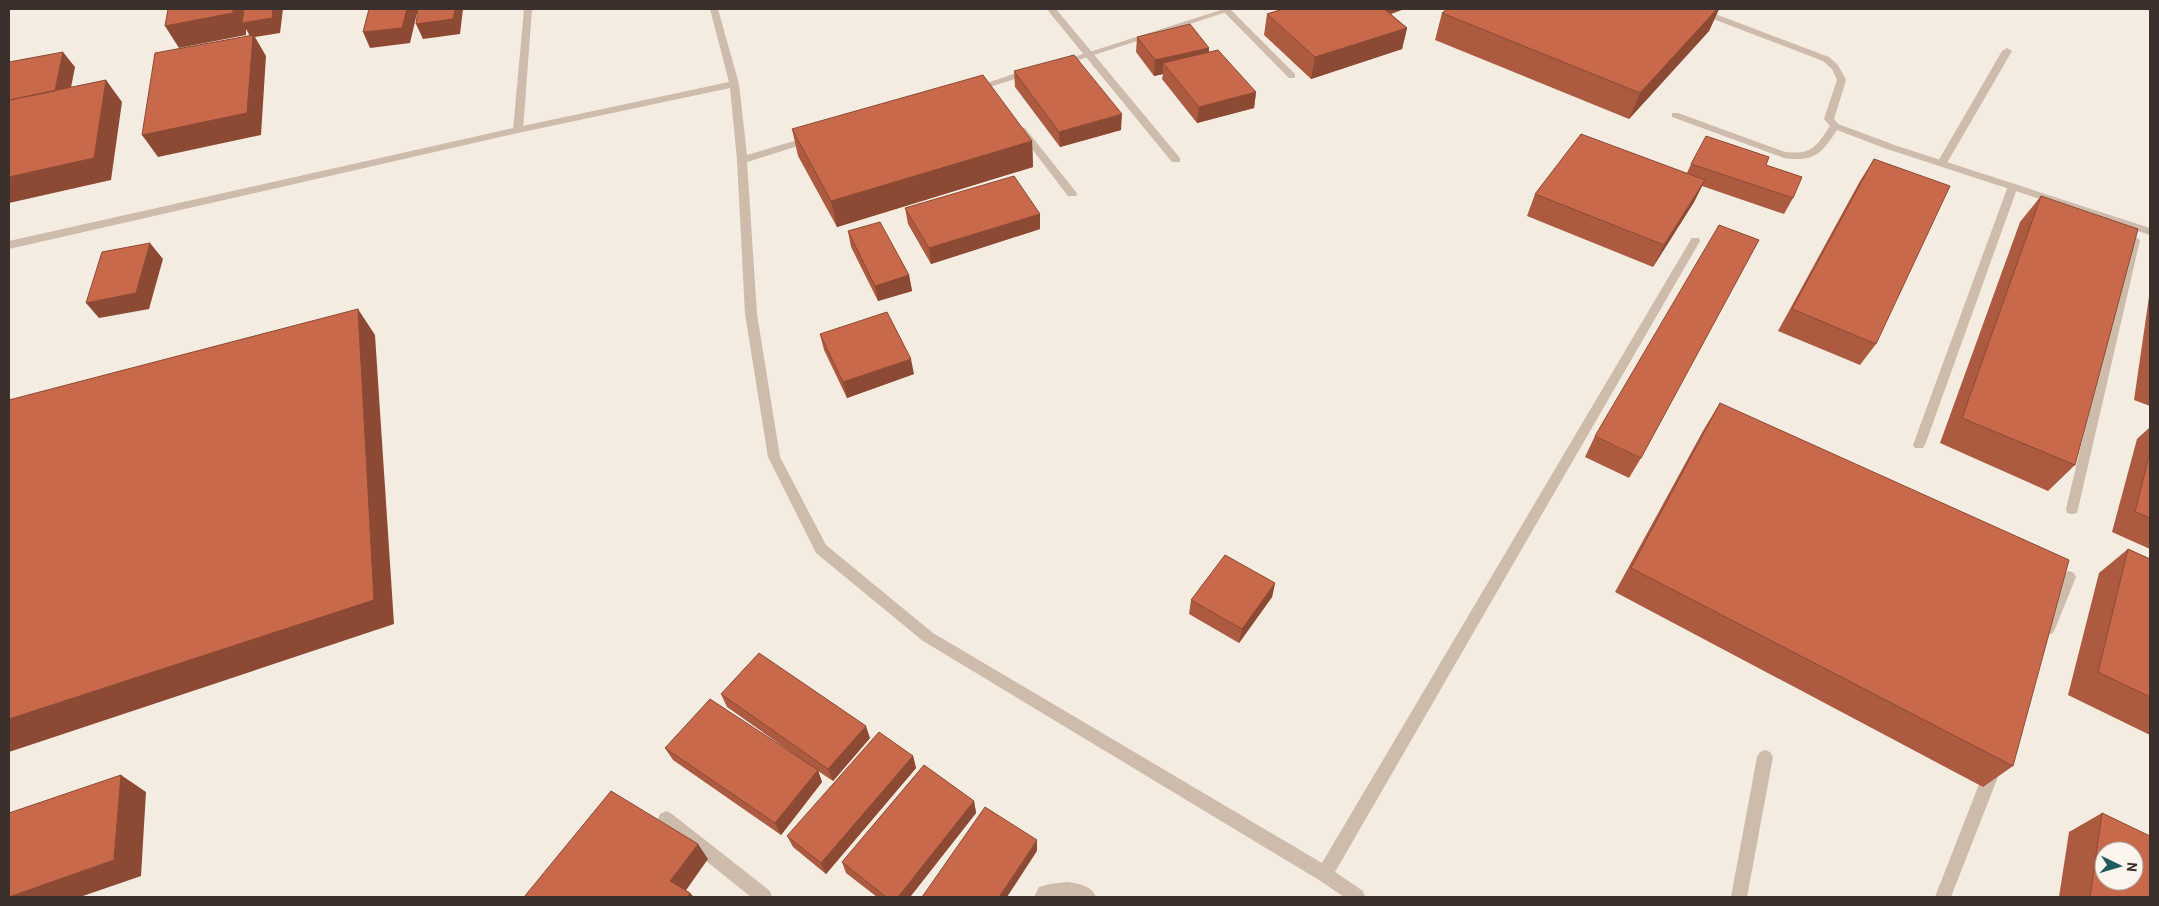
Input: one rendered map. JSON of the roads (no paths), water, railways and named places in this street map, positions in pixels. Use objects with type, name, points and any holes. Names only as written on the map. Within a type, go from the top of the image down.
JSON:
[{"type":"street","points":[[518,130],[528,9]]},
{"type":"street","points":[[714,9],[734,84],[742,160],[751,314],[774,457],[821,549],[928,637],[1325,874],[1358,897]]},
{"type":"street","points":[[968,91],[1228,9],[1292,76]]},
{"type":"street","points":[[1695,9],[1826,59],[1838,67],[1842,76],[1842,83],[1829,118],[1835,126],[1888,146],[2150,232]]},
{"type":"street","points":[[1052,10],[1176,160]]},
{"type":"street","points":[[1942,163],[2008,51]]},
{"type":"street","points":[[9,245],[518,130],[734,84]]},
{"type":"street","points":[[986,85],[995,96]]},
{"type":"street","points":[[1675,115],[1784,155],[1801,158],[1814,154],[1835,126]]},
{"type":"street","points":[[1013,119],[1072,194]]},
{"type":"street","points":[[742,160],[817,137]]},
{"type":"street","points":[[1920,445],[2013,186]]},
{"type":"street","points":[[2072,509],[2138,228]]},
{"type":"street","points":[[1325,874],[1695,240]]},
{"type":"street","points":[[2044,641],[2069,577]]},
{"type":"street","points":[[1739,897],[1766,758]]},
{"type":"street","points":[[1943,897],[1997,760]]},
{"type":"street","points":[[666,819],[757,895]]},
{"type":"street","points":[[1042,897],[1045,893],[1058,890],[1082,892],[1088,897]]}]
